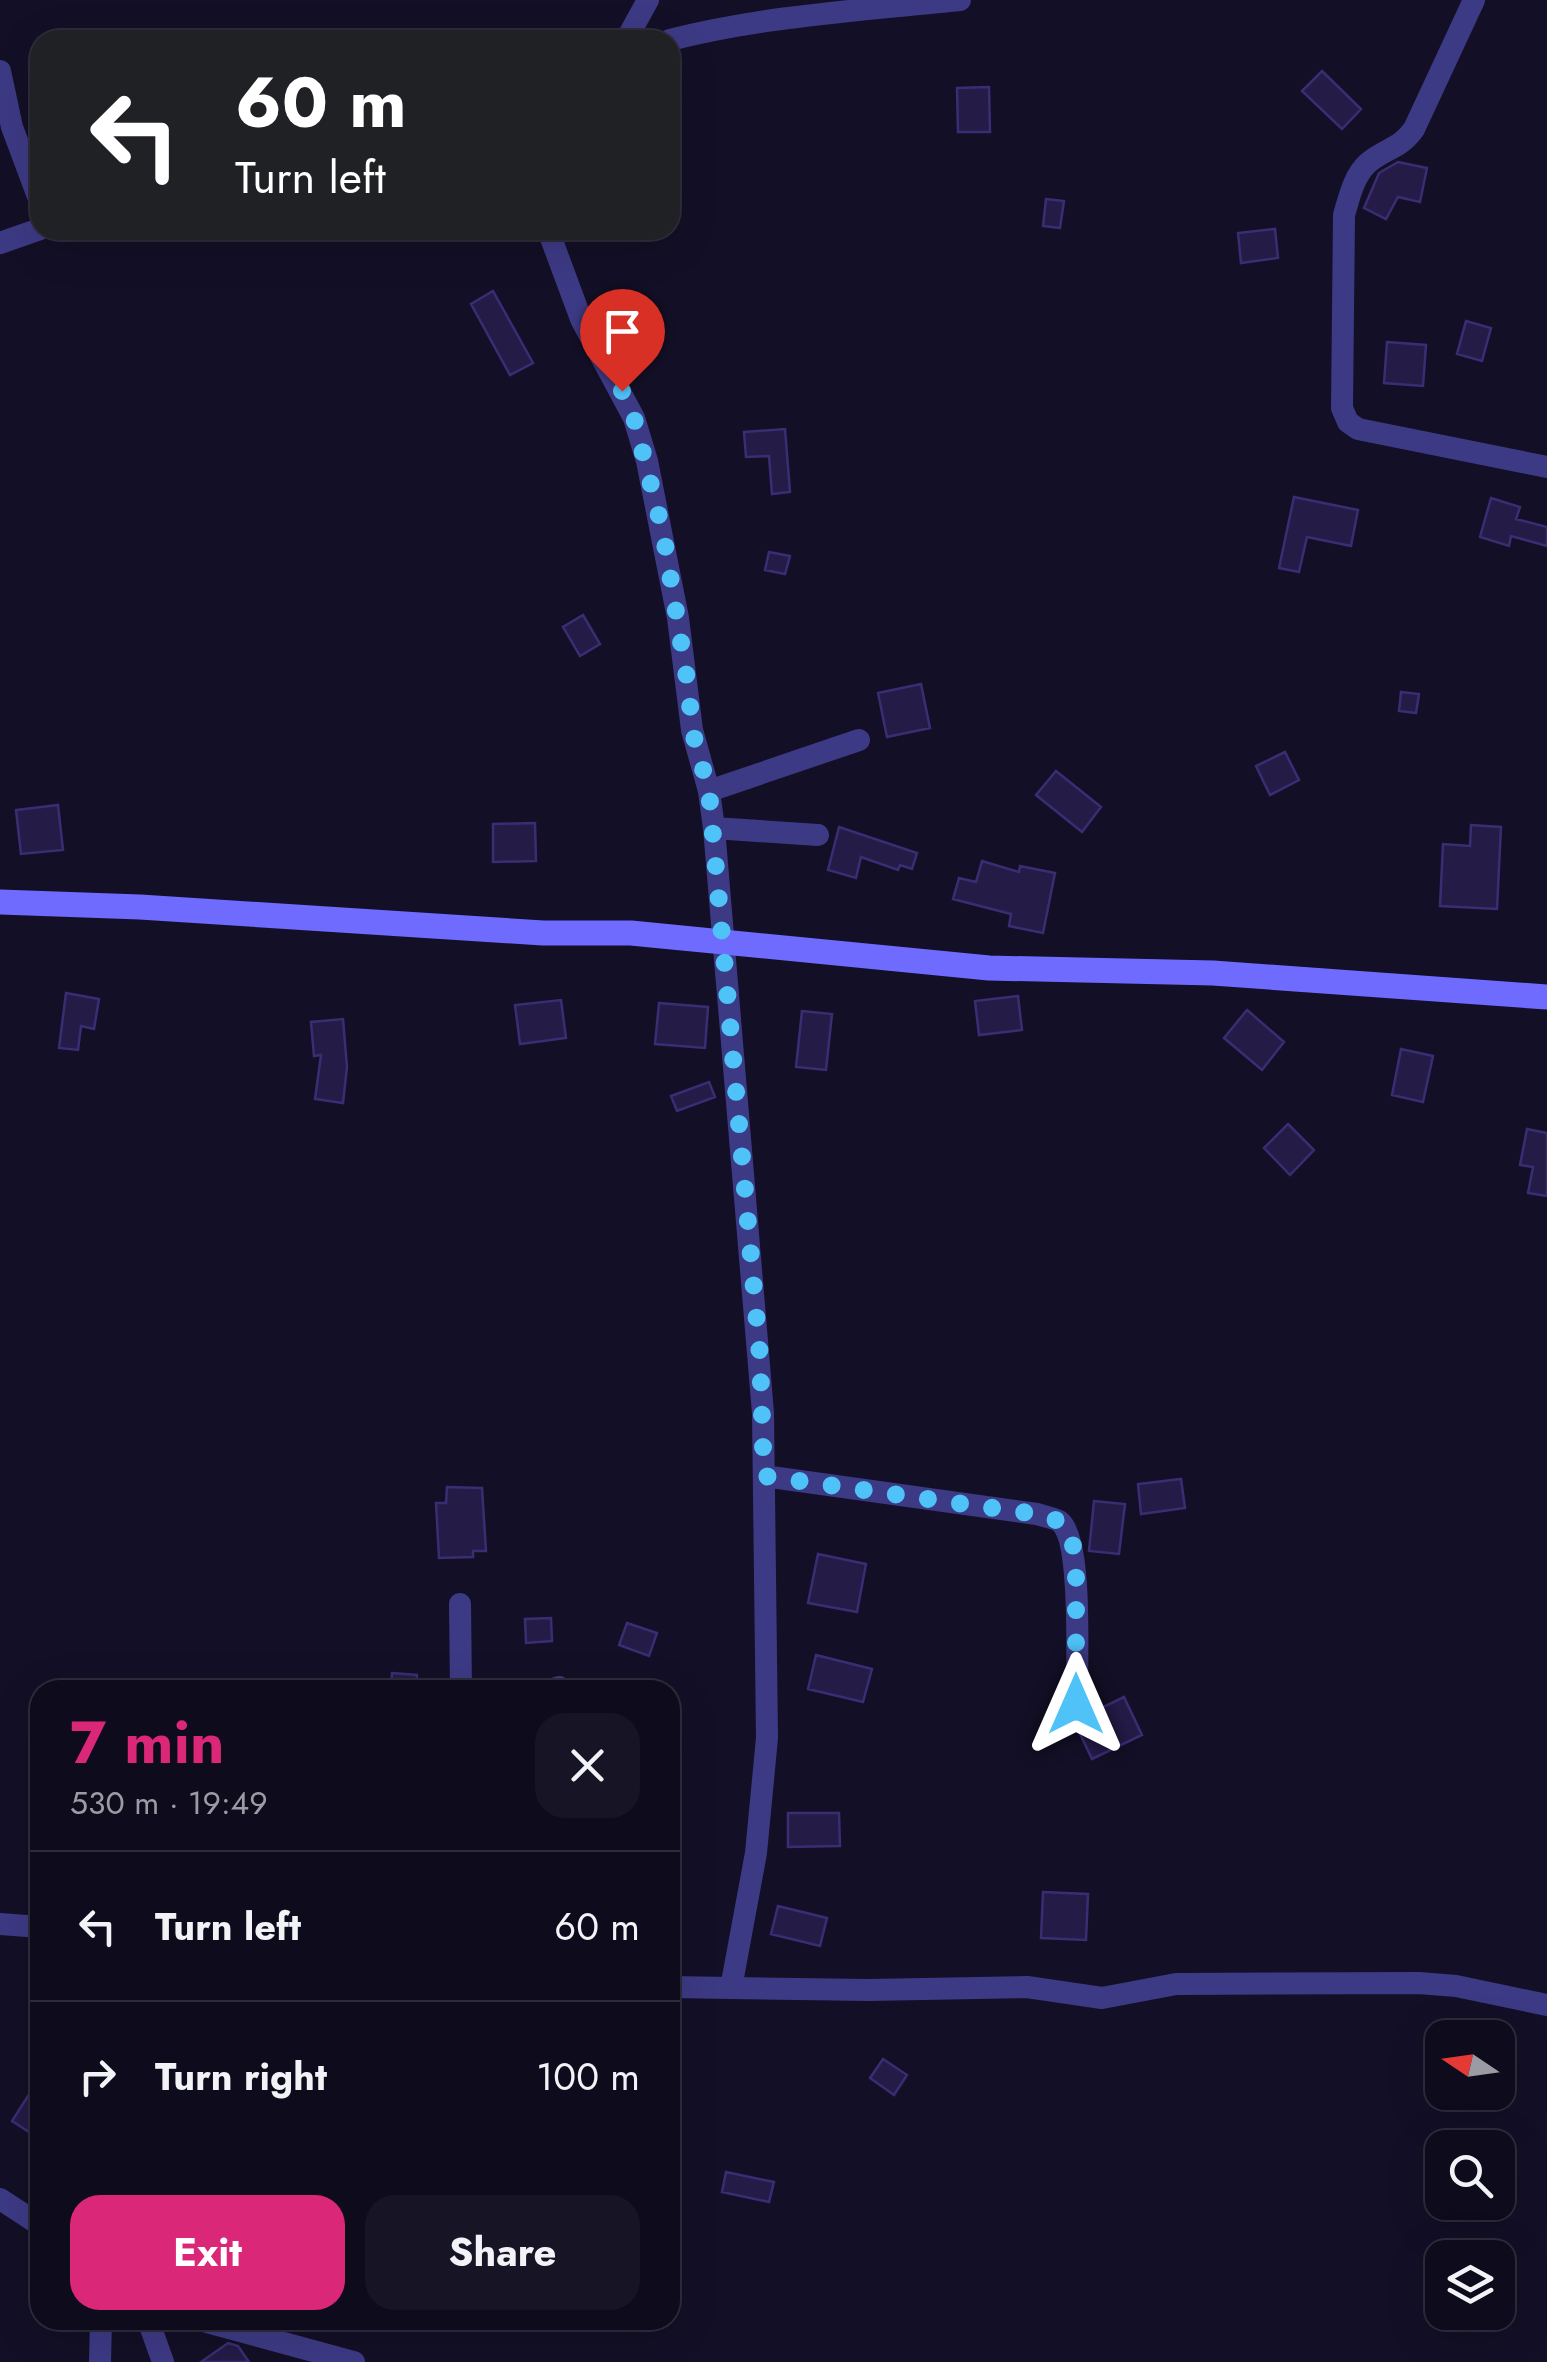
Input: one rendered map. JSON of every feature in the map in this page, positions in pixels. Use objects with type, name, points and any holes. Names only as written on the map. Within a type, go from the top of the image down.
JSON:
[{"type":"street","points":[[632,30],[648,0]]},
{"type":"street","points":[[680,38],[766,22],[960,0]]},
{"type":"street","points":[[1474,0],[1414,128],[1403,144],[1369,162],[1350,194],[1344,215],[1342,408],[1348,422],[1358,430],[1547,467]]},
{"type":"street","points":[[0,71],[12,127],[30,176]]},
{"type":"street","points":[[0,243],[30,233]]},
{"type":"street","points":[[552,240],[581,320],[622,391],[643,447],[666,550],[692,730],[709,791],[714,828],[760,1356],[764,1476],[767,1738],[756,1852],[731,1988]]},
{"type":"street","points":[[709,791],[858,740]]},
{"type":"street","points":[[714,828],[818,835]]},
{"type":"street","points":[[0,902],[543,932],[631,932],[989,968],[1213,973],[1547,998]]},
{"type":"street","points":[[764,1476],[1036,1514],[1059,1521],[1072,1539],[1076,1565],[1076,1704]]},
{"type":"street","points":[[460,1604],[462,1680]]},
{"type":"street","points":[[0,1924],[30,1926]]},
{"type":"street","points":[[680,1987],[1027,1987],[1102,1998],[1176,1984],[1419,1983],[1456,1986],[1547,2005]]},
{"type":"street","points":[[0,2199],[30,2218]]},
{"type":"street","points":[[100,2330],[100,2362]]},
{"type":"street","points":[[152,2330],[163,2362]]},
{"type":"street","points":[[235,2330],[354,2362]]},
{"type":"building","points":[[1322,71],[1361,109],[1342,129],[1302,91]]},
{"type":"building","points":[[989,87],[990,132],[958,132],[957,88]]},
{"type":"building","points":[[1398,162],[1427,168],[1420,202],[1398,197],[1386,219],[1364,208],[1379,173]]},
{"type":"building","points":[[1046,199],[1064,201],[1060,228],[1043,226]]},
{"type":"building","points":[[1275,229],[1278,258],[1241,263],[1238,233]]},
{"type":"building","points":[[493,291],[533,363],[510,375],[471,304]]},
{"type":"building","points":[[1466,321],[1491,328],[1482,361],[1457,354]]},
{"type":"building","points":[[1387,342],[1426,345],[1423,386],[1384,383]]},
{"type":"building","points":[[785,429],[790,492],[772,494],[769,456],[746,457],[744,432]]},
{"type":"building","points":[[1294,497],[1358,510],[1351,546],[1307,537],[1299,572],[1279,568]]},
{"type":"building","points":[[1491,498],[1520,507],[1516,519],[1547,527],[1547,546],[1511,536],[1509,546],[1480,537]]},
{"type":"building","points":[[769,552],[790,556],[785,574],[765,570]]},
{"type":"building","points":[[583,615],[600,644],[580,656],[563,627]]},
{"type":"building","points":[[921,684],[930,728],[887,737],[878,693]]},
{"type":"building","points":[[1401,692],[1419,694],[1416,713],[1399,711]]},
{"type":"building","points":[[1285,752],[1299,780],[1270,795],[1256,766]]},
{"type":"building","points":[[1056,771],[1101,807],[1082,832],[1036,795]]},
{"type":"building","points":[[58,805],[63,850],[21,854],[16,810]]},
{"type":"building","points":[[535,823],[536,861],[493,862],[493,824]]},
{"type":"building","points":[[1471,825],[1501,827],[1497,909],[1440,906],[1443,844],[1470,846]]},
{"type":"building","points":[[839,827],[917,853],[912,869],[900,865],[898,870],[861,857],[856,878],[828,870]]},
{"type":"building","points":[[982,861],[1019,872],[1020,866],[1055,873],[1043,933],[1009,926],[1011,914],[953,899],[959,878],[976,882]]},
{"type":"building","points":[[66,993],[99,999],[94,1029],[81,1026],[78,1050],[59,1048]]},
{"type":"building","points":[[1018,996],[1022,1030],[979,1035],[975,1001]]},
{"type":"building","points":[[561,1000],[566,1038],[520,1044],[515,1005]]},
{"type":"building","points":[[659,1003],[708,1007],[705,1048],[655,1044]]},
{"type":"building","points":[[1247,1010],[1284,1042],[1262,1070],[1224,1038]]},
{"type":"building","points":[[802,1011],[832,1014],[826,1070],[796,1067]]},
{"type":"building","points":[[343,1019],[347,1067],[343,1103],[315,1099],[321,1055],[314,1056],[311,1022]]},
{"type":"building","points":[[1401,1049],[1433,1056],[1423,1102],[1392,1095]]},
{"type":"building","points":[[709,1082],[715,1097],[677,1111],[671,1096]]},
{"type":"building","points":[[1288,1124],[1314,1150],[1290,1175],[1264,1148]]},
{"type":"building","points":[[1527,1129],[1547,1133],[1547,1196],[1528,1193],[1533,1167],[1520,1165]]},
{"type":"building","points":[[1181,1479],[1185,1508],[1141,1514],[1138,1484]]},
{"type":"building","points":[[447,1487],[482,1488],[486,1551],[473,1551],[473,1557],[439,1558],[436,1503],[446,1503]]},
{"type":"building","points":[[1094,1501],[1125,1504],[1119,1554],[1089,1551]]},
{"type":"building","points":[[818,1554],[866,1564],[857,1612],[808,1603]]},
{"type":"building","points":[[551,1618],[552,1641],[526,1643],[525,1619]]},
{"type":"building","points":[[627,1623],[657,1633],[649,1656],[619,1645]]},
{"type":"building","points":[[816,1655],[872,1669],[863,1702],[808,1689]]},
{"type":"building","points":[[392,1673],[417,1675],[417,1680],[392,1680]]},
{"type":"building","points":[[1124,1697],[1142,1735],[1092,1759],[1074,1721]]},
{"type":"building","points":[[788,1813],[839,1813],[840,1846],[788,1847]]},
{"type":"building","points":[[1043,1892],[1088,1894],[1086,1940],[1041,1938]]},
{"type":"building","points":[[778,1906],[827,1918],[820,1946],[771,1934]]},
{"type":"building","points":[[883,2059],[907,2075],[894,2095],[870,2078]]},
{"type":"building","points":[[30,2093],[30,2133],[12,2121]]},
{"type":"building","points":[[726,2172],[774,2182],[769,2202],[722,2192]]},
{"type":"building","points":[[228,2343],[238,2346],[249,2362],[201,2362]]},
{"type":"route","points":[[622,391],[647,461],[663,532],[692,730],[709,791],[714,828],[760,1356],[764,1476],[1036,1514],[1059,1521],[1072,1539],[1076,1565],[1076,1704]]}]
